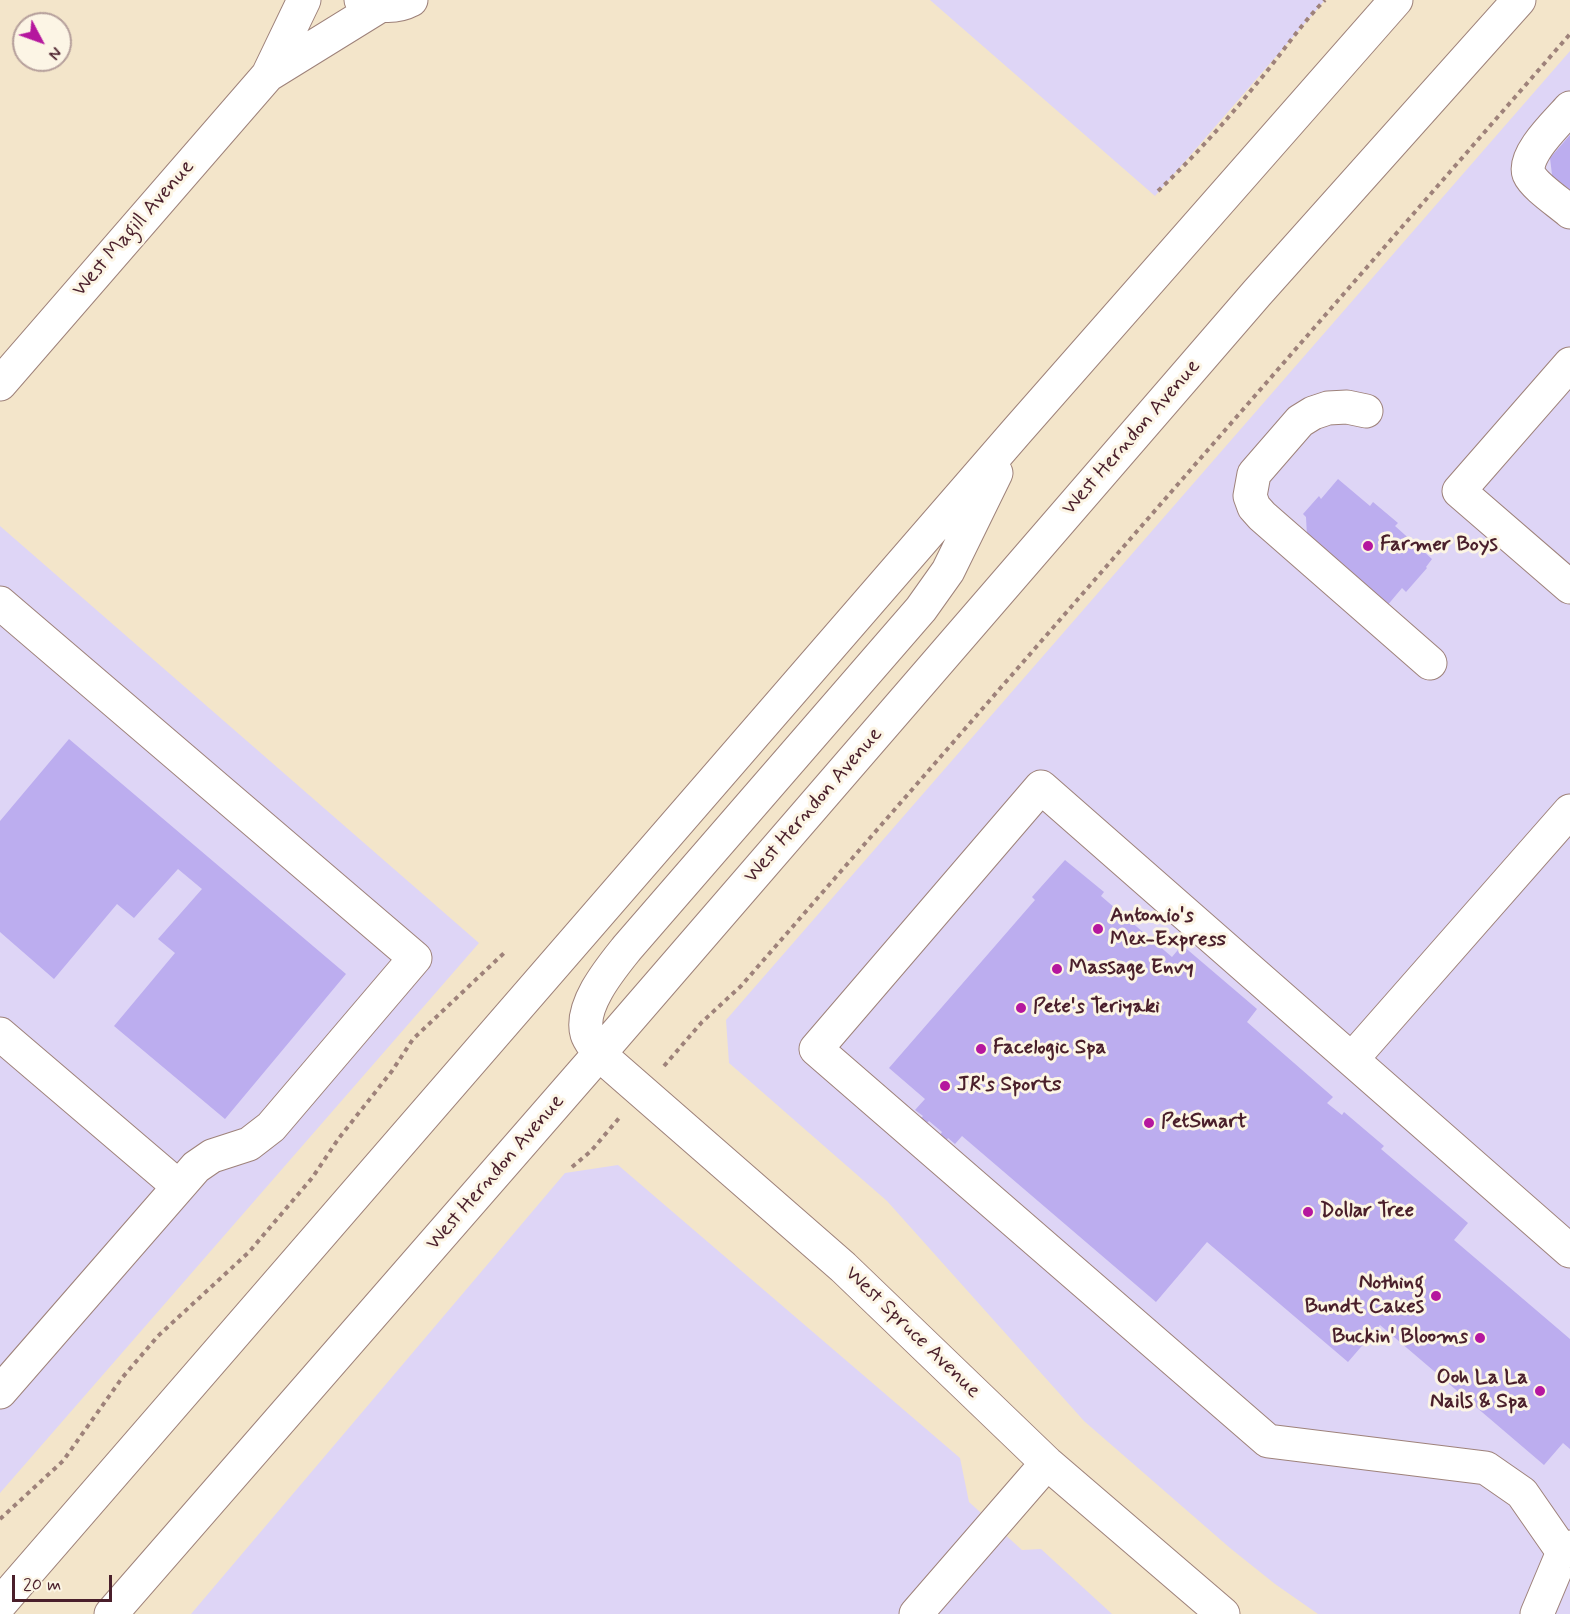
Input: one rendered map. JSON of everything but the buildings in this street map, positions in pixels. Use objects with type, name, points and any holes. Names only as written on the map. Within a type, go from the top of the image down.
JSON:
[{"type":"main road","name":"West Magill Avenue","points":[[268,75],[304,0]]},
{"type":"main road","points":[[369,3],[404,3],[411,0]]},
{"type":"main road","points":[[0,1604],[1017,431],[1396,0]]},
{"type":"main road","name":"West Herndon Avenue","points":[[111,1614],[1249,302],[1519,0]]},
{"type":"main road","name":"West Magill Avenue","points":[[0,384],[268,75],[369,3]]},
{"type":"main road","points":[[1570,108],[1535,149],[1528,167],[1529,174],[1535,182],[1570,212]]},
{"type":"main road","points":[[1570,364],[1459,491],[1570,587]]},
{"type":"main road","points":[[1366,411],[1347,407],[1328,408],[1300,421],[1254,474],[1250,496],[1254,507],[1262,516],[1430,663]]},
{"type":"main road","points":[[599,1054],[587,1034],[587,1018],[593,997],[607,973],[921,609],[948,571],[1017,431]]},
{"type":"main road","points":[[0,603],[415,958],[271,1127],[249,1144],[212,1156],[196,1167],[0,1392]]},
{"type":"main road","points":[[1537,1614],[1567,1550],[1522,1492],[1486,1468],[1268,1441],[816,1049],[1041,787],[1570,1251]]},
{"type":"main road","points":[[1352,1059],[1570,811]]},
{"type":"main road","points":[[0,1034],[178,1186]]},
{"type":"main road","name":"West Spruce Avenue","points":[[599,1054],[843,1266],[1047,1463],[1223,1614]]},
{"type":"main road","points":[[916,1614],[1047,1463]]},
{"type":"path","points":[[1158,191],[1203,146],[1259,81],[1304,21],[1325,0]]},
{"type":"path","points":[[702,1022],[741,986],[1570,34]]},
{"type":"path","points":[[0,1519],[63,1461],[122,1378],[158,1335],[249,1252],[312,1178],[339,1138],[392,1071],[413,1039],[504,952]]},
{"type":"path","points":[[572,1167],[591,1150]]},
{"type":"shaded area","points":[[930,0],[1325,0],[1155,196]]},
{"type":"shaded area","points":[[1570,51],[1570,1614],[1318,1614],[1275,1584],[1230,1548],[1084,1421],[887,1201],[729,1063],[726,1020]]},
{"type":"shaded area","points":[[0,526],[479,943],[0,1493]]},
{"type":"shaded area","points":[[618,1165],[960,1458],[969,1502],[1022,1550],[1041,1549],[1112,1614],[191,1614],[565,1173]]},
{"type":"place","name":"Farmer Boys","points":[[1368,546]]},
{"type":"place","name":"Antonio's Mex-Express","points":[[1098,929]]},
{"type":"place","name":"Massage Envy","points":[[1057,969]]},
{"type":"place","name":"Pete's Teriyaki","points":[[1021,1008]]},
{"type":"place","name":"Facelogic Spa","points":[[981,1049]]},
{"type":"place","name":"JR's Sports","points":[[945,1086]]},
{"type":"place","name":"PetSmart","points":[[1149,1123]]},
{"type":"place","name":"Dollar Tree","points":[[1308,1212]]},
{"type":"place","name":"Nothing Bundt Cakes","points":[[1436,1296]]},
{"type":"place","name":"Buckin' Blooms","points":[[1480,1338]]},
{"type":"place","name":"Ooh La La Nails & Spa","points":[[1540,1391]]}]
